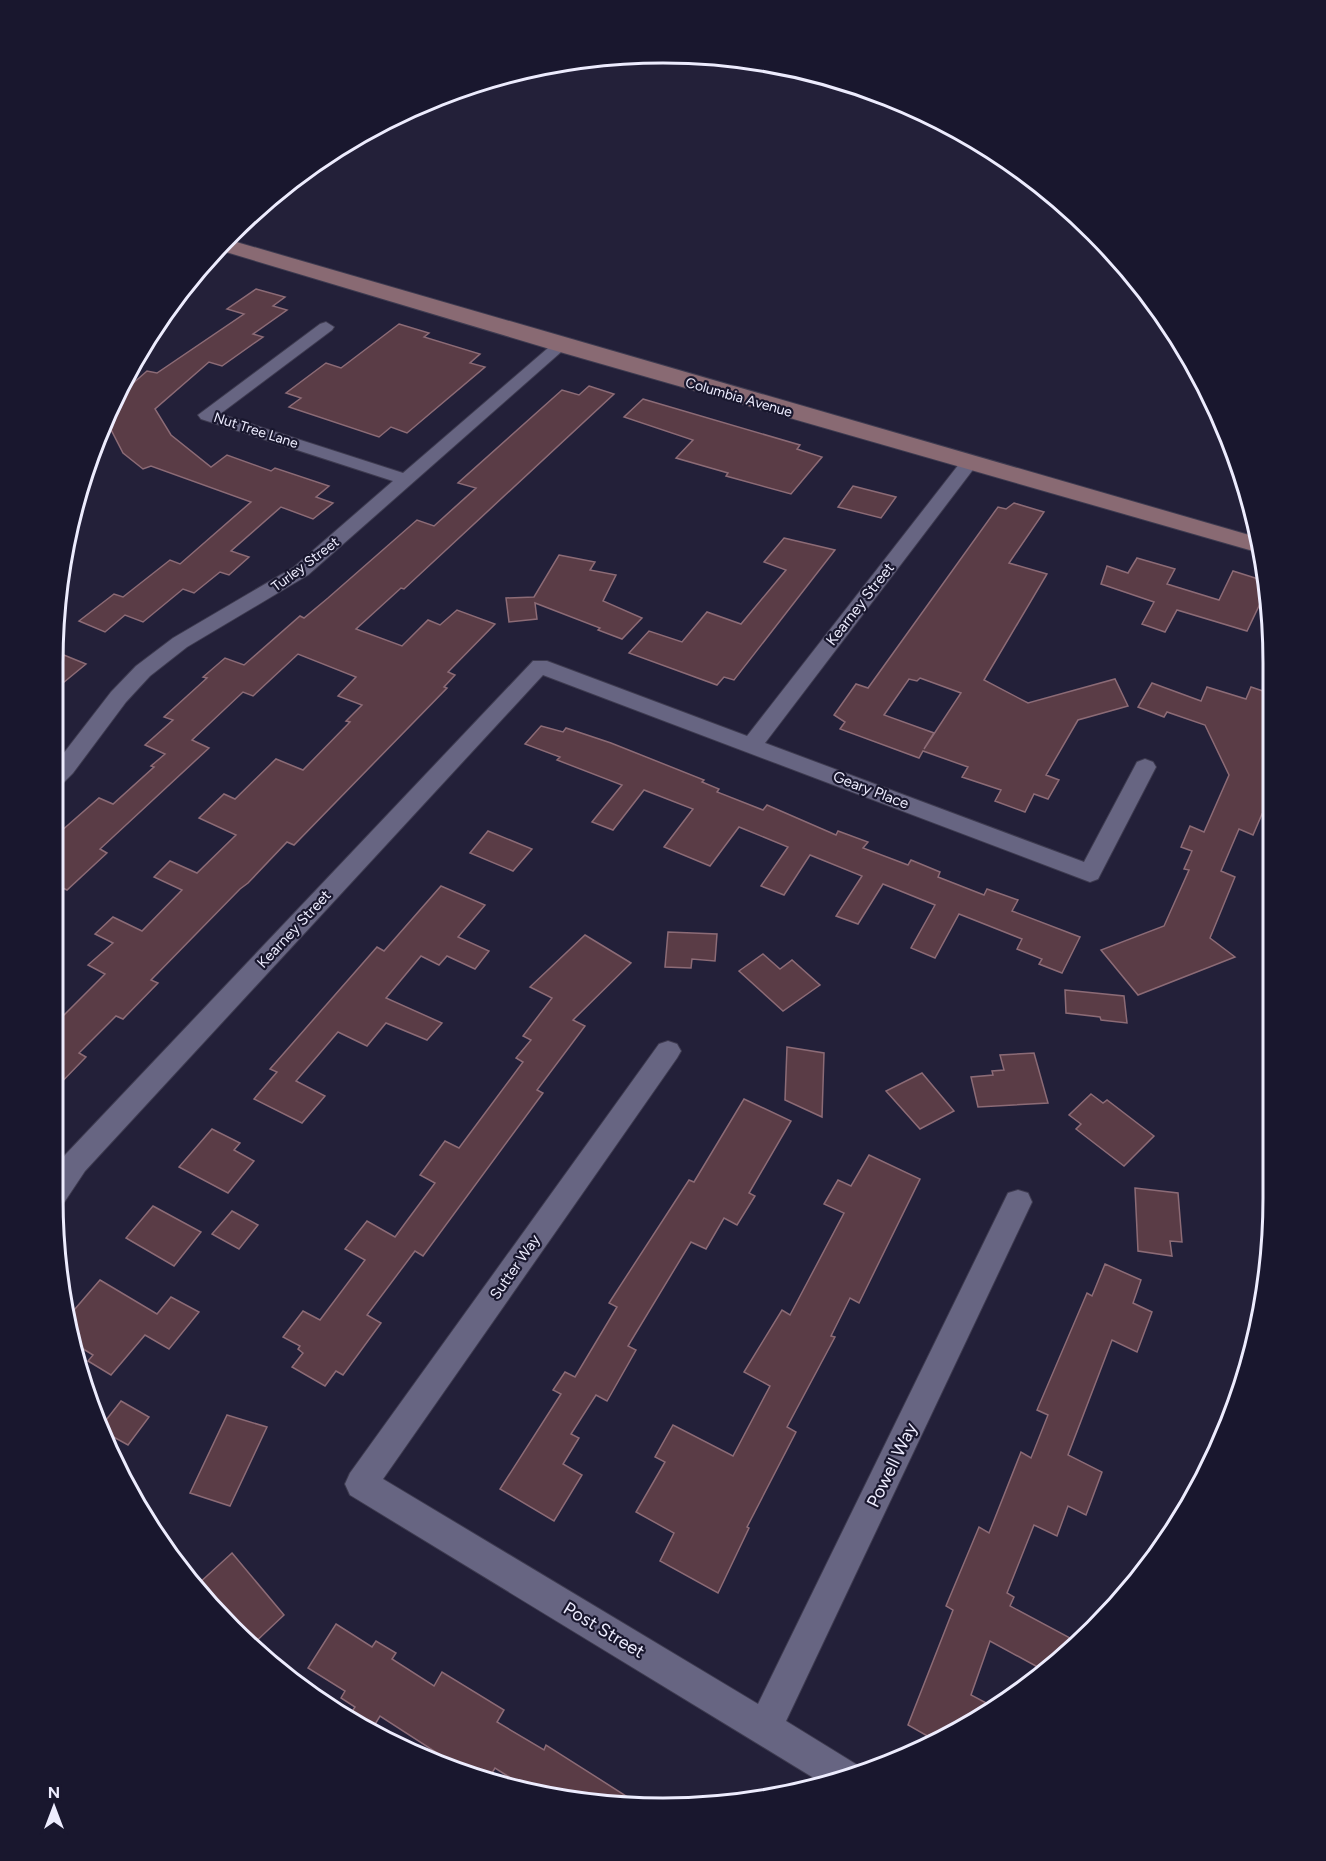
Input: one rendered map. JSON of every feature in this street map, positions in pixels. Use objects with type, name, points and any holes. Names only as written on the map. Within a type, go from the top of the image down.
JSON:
[{"type":"main road","name":"Columbia Avenue","points":[[231,247],[561,345],[1251,544]]},
{"type":"street","name":"Nut Tree Lane","points":[[326,327],[207,415],[408,480]]},
{"type":"street","name":"Turley Street","points":[[63,767],[117,699],[142,672],[171,647],[275,589],[301,571],[561,345]]},
{"type":"street","name":"Kearney Street","points":[[752,745],[969,463]]},
{"type":"street","name":"Kearney Street","points":[[63,1180],[75,1163],[540,666]]},
{"type":"street","name":"Geary Place","points":[[540,666],[1090,873],[1145,767]]},
{"type":"street","name":"Sutter Way","points":[[361,1484],[668,1051]]},
{"type":"street","name":"Powell Way","points":[[765,1727],[1018,1202]]},
{"type":"street","name":"Post Street","points":[[361,1484],[837,1772]]},
{"type":"building","points":[[256,289],[285,297],[273,306],[287,310],[253,334],[263,337],[222,366],[209,362],[155,409],[171,435],[211,467],[227,455],[271,471],[275,468],[329,486],[316,497],[333,503],[313,519],[281,507],[231,551],[249,557],[229,575],[220,572],[194,593],[183,589],[143,622],[125,615],[105,632],[79,621],[114,594],[123,597],[170,560],[180,564],[251,502],[151,466],[143,469],[123,453],[111,429],[132,384],[147,371],[157,373],[244,314],[227,309]]},
{"type":"building","points":[[399,324],[429,333],[424,337],[480,354],[470,363],[485,367],[407,433],[391,427],[379,437],[289,407],[301,398],[286,393],[326,363],[341,368]]},
{"type":"building","points":[[589,386],[614,394],[404,589],[401,588],[356,629],[402,646],[428,620],[440,625],[457,610],[495,624],[448,672],[455,675],[444,687],[447,688],[294,845],[287,842],[240,889],[151,980],[158,983],[123,1019],[116,1016],[79,1053],[86,1057],[63,1081],[63,1016],[105,974],[88,965],[113,943],[95,934],[113,917],[142,931],[182,890],[154,877],[170,861],[197,873],[236,835],[199,818],[224,794],[235,799],[276,759],[303,770],[350,722],[346,721],[362,705],[338,696],[356,677],[298,654],[253,696],[243,692],[192,740],[209,748],[100,849],[107,853],[67,890],[63,888],[63,829],[99,798],[113,804],[154,767],[151,766],[165,754],[145,745],[173,720],[164,717],[207,678],[203,677],[225,658],[244,665],[300,616],[304,618],[328,598],[417,520],[434,526],[476,488],[458,483],[562,390],[579,395]]},
{"type":"building","points":[[643,399],[800,445],[797,449],[822,457],[791,494],[726,476],[728,473],[676,458],[693,440],[624,417]]},
{"type":"building","points":[[853,486],[896,497],[881,518],[838,507]]},
{"type":"building","points":[[1014,503],[1044,512],[1009,563],[1047,574],[984,680],[1028,703],[1115,679],[1128,706],[1078,720],[1046,775],[1059,780],[1048,799],[1034,794],[1025,812],[995,801],[1001,790],[962,777],[968,767],[923,751],[919,758],[840,729],[845,722],[834,715],[856,684],[868,688],[998,507],[1006,509]],"holes":[[[920,678],[961,693],[924,749],[934,733],[884,715],[909,679],[917,681]]]},
{"type":"building","points":[[784,538],[835,550],[734,680],[724,677],[717,685],[629,653],[649,631],[682,642],[707,612],[741,624],[786,570],[764,562]]},
{"type":"building","points":[[559,555],[595,562],[590,570],[616,575],[603,601],[642,618],[622,639],[535,603],[537,619],[509,622],[506,598],[534,597]]},
{"type":"building","points":[[1137,558],[1175,569],[1167,584],[1219,600],[1233,571],[1257,578],[1260,604],[1247,631],[1177,610],[1165,632],[1142,624],[1154,602],[1101,584],[1107,566],[1128,573]]},
{"type":"building","points":[[63,655],[86,664],[63,683]]},
{"type":"building","points":[[1152,683],[1201,701],[1207,687],[1246,699],[1251,687],[1263,691],[1263,814],[1253,835],[1239,829],[1221,871],[1235,877],[1210,938],[1235,957],[1138,995],[1101,950],[1164,926],[1189,870],[1184,869],[1192,851],[1181,847],[1190,826],[1204,832],[1229,775],[1205,725],[1167,712],[1164,717],[1138,707]]},
{"type":"building","points":[[541,726],[563,732],[566,728],[611,743],[704,780],[702,782],[719,789],[717,792],[763,810],[767,805],[836,835],[838,831],[868,842],[863,848],[908,865],[911,860],[940,872],[938,877],[984,895],[987,889],[1018,900],[1012,911],[1080,937],[1062,973],[1039,964],[1042,959],[1017,949],[1022,939],[959,914],[935,958],[911,948],[935,905],[883,884],[858,924],[836,916],[862,876],[810,855],[784,895],[761,886],[788,847],[739,827],[710,866],[664,847],[693,809],[644,790],[613,830],[592,822],[622,785],[557,760],[560,757],[525,744]]},
{"type":"building","points":[[488,831],[532,849],[513,871],[470,853]]},
{"type":"building","points":[[441,886],[485,905],[458,937],[489,951],[475,969],[447,956],[439,965],[421,956],[386,998],[442,1023],[427,1040],[386,1023],[367,1046],[338,1032],[296,1081],[325,1096],[302,1123],[254,1099],[277,1072],[270,1069],[377,947],[384,951]]},
{"type":"building","points":[[668,932],[717,934],[715,961],[692,959],[691,968],[665,967]]},
{"type":"building","points":[[585,935],[631,963],[573,1020],[585,1026],[537,1090],[543,1093],[423,1256],[415,1251],[367,1315],[381,1323],[343,1375],[336,1371],[325,1386],[292,1367],[303,1353],[298,1349],[300,1346],[283,1337],[303,1311],[320,1320],[365,1260],[345,1249],[367,1221],[395,1237],[435,1183],[420,1175],[445,1141],[459,1148],[523,1062],[516,1058],[531,1040],[523,1036],[552,998],[530,987]]},
{"type":"building","points":[[763,954],[780,969],[792,960],[820,985],[783,1011],[739,971]]},
{"type":"building","points":[[1065,990],[1124,996],[1127,1023],[1066,1013]]},
{"type":"building","points":[[787,1047],[824,1053],[822,1117],[785,1100]]},
{"type":"building","points":[[1034,1053],[1048,1103],[978,1107],[971,1077],[993,1075],[992,1071],[1004,1070],[1000,1055]]},
{"type":"building","points":[[922,1073],[954,1111],[920,1129],[886,1091]]},
{"type":"building","points":[[1091,1094],[1103,1103],[1107,1100],[1154,1136],[1124,1166],[1076,1129],[1081,1124],[1069,1115]]},
{"type":"building","points":[[744,1099],[791,1121],[749,1193],[755,1196],[737,1225],[724,1218],[706,1249],[691,1242],[628,1346],[636,1350],[607,1401],[596,1395],[571,1434],[579,1438],[563,1464],[582,1475],[554,1521],[500,1489],[561,1394],[553,1390],[565,1372],[575,1377],[617,1307],[609,1303],[689,1180],[694,1182]]},
{"type":"building","points":[[212,1129],[240,1143],[234,1150],[254,1161],[228,1193],[179,1167]]},
{"type":"building","points":[[869,1155],[920,1179],[859,1303],[850,1298],[831,1336],[835,1337],[787,1427],[796,1432],[747,1527],[749,1528],[718,1593],[660,1561],[674,1533],[636,1512],[665,1462],[655,1457],[673,1425],[733,1456],[770,1386],[744,1372],[782,1310],[790,1315],[844,1213],[824,1204],[838,1180],[851,1186]]},
{"type":"building","points":[[1135,1188],[1178,1193],[1182,1242],[1170,1241],[1172,1256],[1138,1251]]},
{"type":"building","points":[[153,1206],[201,1232],[174,1266],[126,1238]]},
{"type":"building","points":[[232,1211],[258,1225],[239,1249],[212,1234]]},
{"type":"building","points":[[1105,1264],[1141,1280],[1133,1303],[1152,1312],[1137,1352],[1112,1340],[1068,1455],[1102,1472],[1086,1515],[1068,1506],[1057,1536],[1034,1525],[1007,1593],[1014,1597],[1010,1606],[1070,1638],[1037,1667],[990,1641],[971,1695],[986,1703],[928,1736],[908,1725],[953,1610],[946,1606],[979,1527],[989,1533],[1021,1452],[1031,1458],[1048,1415],[1037,1410],[1087,1293],[1092,1296]]},
{"type":"building","points":[[100,1280],[157,1314],[171,1297],[199,1312],[169,1349],[145,1335],[111,1375],[88,1361],[93,1355],[82,1348],[74,1310]]},
{"type":"building","points":[[121,1401],[149,1417],[128,1445],[113,1437],[106,1420]]},
{"type":"building","points":[[227,1415],[267,1427],[230,1506],[190,1493]]},
{"type":"building","points":[[232,1553],[284,1615],[258,1640],[201,1581]]},
{"type":"building","points":[[336,1624],[372,1647],[376,1641],[396,1653],[392,1659],[434,1686],[442,1672],[504,1710],[497,1722],[544,1750],[546,1745],[628,1797],[585,1793],[512,1779],[495,1768],[492,1773],[439,1754],[380,1716],[375,1724],[352,1711],[355,1707],[341,1698],[345,1691],[308,1668]]}]
